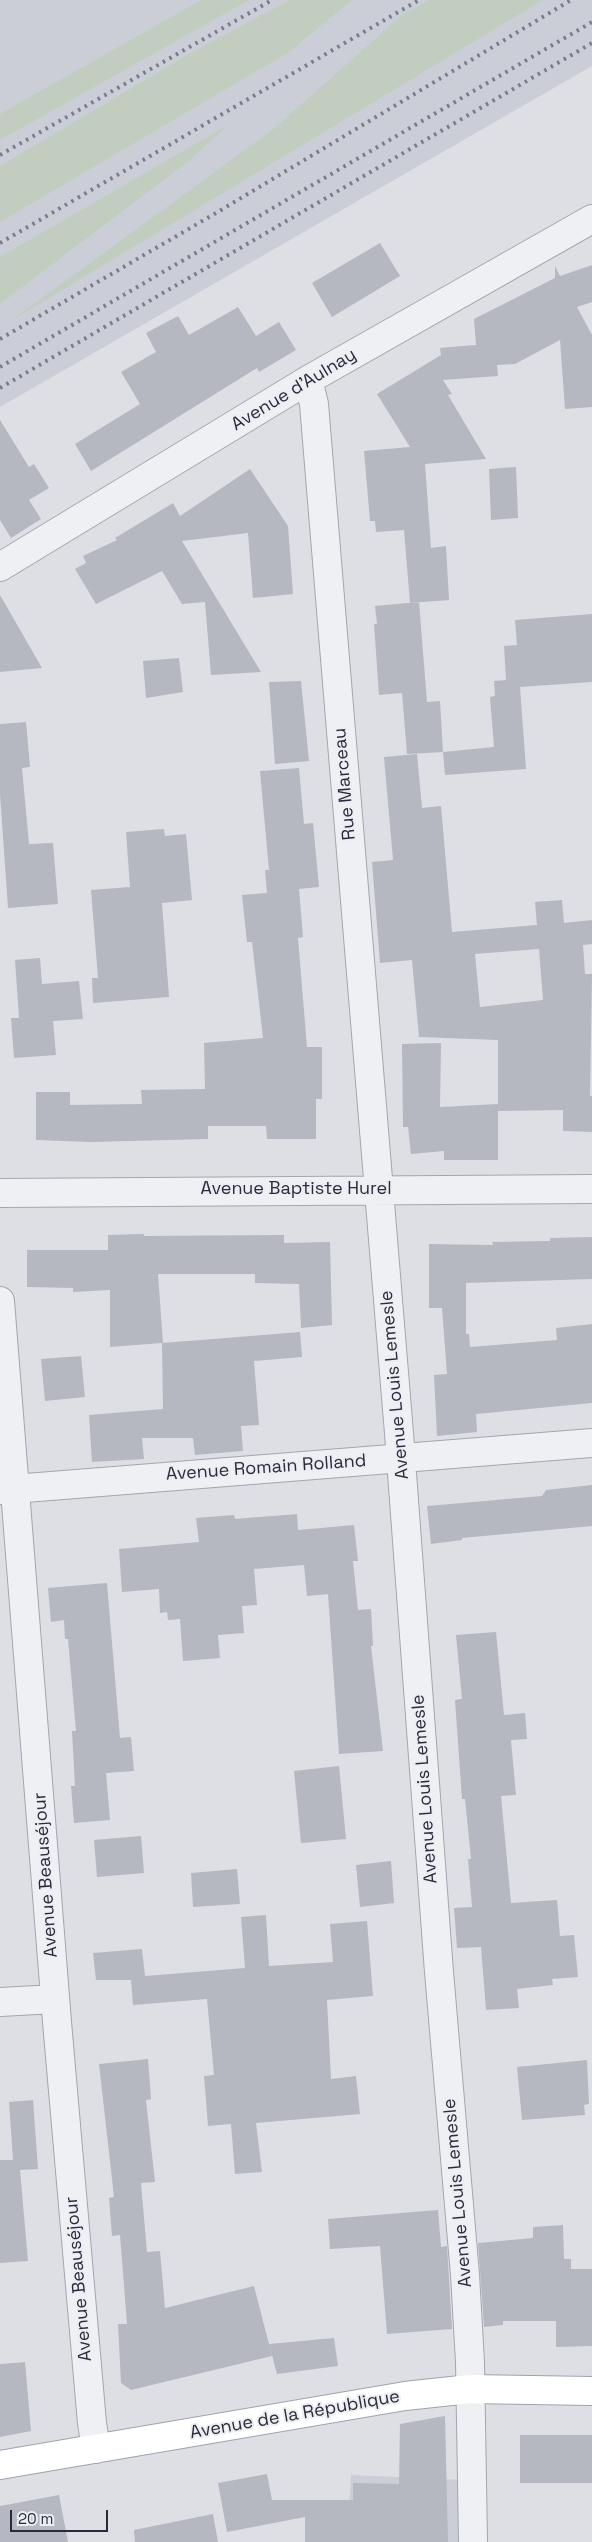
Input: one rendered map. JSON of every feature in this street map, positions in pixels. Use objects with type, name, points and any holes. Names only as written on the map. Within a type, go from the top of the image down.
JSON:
[{"type":"main road","name":"Avenue de la République","points":[[0,2465],[405,2396],[470,2389],[592,2391]]},
{"type":"street","name":"Avenue d'Aulnay","points":[[0,567],[308,380],[592,219]]},
{"type":"street","name":"Rue Marceau","points":[[308,380],[314,404],[378,1188]]},
{"type":"street","name":"Avenue Baptiste Hurel","points":[[0,1193],[378,1188],[592,1188]]},
{"type":"street","name":"Avenue Louis Lemesle","points":[[378,1188],[401,1458],[439,1972],[466,2275],[473,2542]]},
{"type":"street","name":"Avenue Beauséjour","points":[[0,1301],[8,1489],[92,2423],[96,2449]]},
{"type":"street","name":"Avenue Romain Rolland","points":[[8,1489],[592,1443]]},
{"type":"street","points":[[0,2002],[55,1999]]},
{"type":"shaded area","points":[[0,0],[592,0],[592,66],[0,407]]},
{"type":"shaded area","points":[[351,2475],[464,2480],[465,2542],[347,2542]]},
{"type":"green space","points":[[201,0],[249,0],[0,140],[0,114]]},
{"type":"green space","points":[[290,0],[352,0],[289,52],[0,222],[0,166],[187,55]]},
{"type":"green space","points":[[429,0],[543,0],[9,322],[271,131],[402,15]]},
{"type":"green space","points":[[228,125],[190,160],[0,304],[0,257]]},
{"type":"building","points":[[380,243],[400,276],[332,317],[312,283]]},
{"type":"building","points":[[592,265],[592,302],[577,307],[592,335],[592,407],[565,409],[560,340],[515,364],[497,365],[498,376],[443,380],[452,394],[448,395],[486,459],[425,464],[431,548],[446,546],[449,600],[410,603],[404,530],[376,532],[375,521],[370,521],[364,451],[410,447],[377,394],[441,355],[440,348],[476,345],[474,319],[555,278],[555,266],[560,276]]},
{"type":"building","points":[[238,307],[256,336],[279,322],[296,350],[259,372],[257,368],[91,471],[75,444],[140,404],[121,372],[156,352],[146,333],[178,316],[189,335]]},
{"type":"building","points":[[0,420],[29,467],[34,464],[49,488],[29,500],[41,519],[11,538],[0,520]]},
{"type":"building","points":[[516,467],[518,518],[491,520],[489,469]]},
{"type":"building","points":[[250,469],[288,526],[293,594],[253,598],[248,533],[182,541],[261,672],[211,675],[205,602],[182,604],[162,571],[96,604],[75,569],[86,563],[83,556],[117,540],[115,538],[173,503],[180,516]]},
{"type":"building","points":[[0,595],[42,668],[0,672]]},
{"type":"building","points":[[419,602],[427,702],[440,701],[443,752],[407,754],[402,693],[379,695],[374,624],[377,624],[375,606]]},
{"type":"building","points":[[592,614],[592,682],[520,687],[526,769],[445,775],[443,752],[494,747],[490,697],[495,696],[494,681],[506,680],[504,646],[517,645],[515,620]]},
{"type":"building","points":[[179,658],[183,692],[146,698],[143,661]]},
{"type":"building","points":[[301,681],[309,761],[275,764],[269,682]]},
{"type":"building","points":[[26,722],[30,767],[22,768],[29,844],[53,843],[58,904],[8,908],[0,794],[0,724]]},
{"type":"building","points":[[417,754],[422,808],[441,806],[452,932],[537,925],[535,902],[562,900],[564,923],[592,920],[592,944],[583,945],[585,974],[592,974],[590,1096],[592,1096],[592,1132],[563,1131],[563,1110],[498,1111],[498,1040],[419,1037],[412,960],[380,963],[372,862],[393,860],[384,757]],"holes":[[[539,949],[543,1000],[480,1007],[475,954]]]},
{"type":"building","points":[[299,768],[304,824],[313,823],[319,887],[299,889],[303,937],[298,938],[307,1047],[322,1047],[322,1099],[316,1099],[316,1139],[267,1139],[266,1126],[208,1126],[208,1139],[90,1142],[36,1140],[36,1092],[70,1092],[70,1105],[142,1104],[141,1090],[205,1089],[204,1043],[263,1038],[252,942],[247,942],[242,895],[267,893],[265,870],[269,870],[260,771]]},
{"type":"building","points":[[164,829],[165,836],[186,834],[192,900],[162,903],[169,997],[93,1003],[92,978],[98,978],[91,890],[130,887],[126,832]]},
{"type":"building","points":[[40,958],[42,984],[79,981],[83,1019],[53,1021],[56,1055],[14,1058],[11,1018],[19,1018],[15,960]]},
{"type":"building","points":[[441,1043],[440,1107],[498,1104],[498,1160],[444,1160],[444,1151],[411,1154],[408,1127],[403,1127],[402,1044]]},
{"type":"building","points":[[144,1234],[144,1236],[284,1235],[284,1243],[330,1242],[332,1325],[301,1328],[299,1284],[255,1283],[255,1274],[158,1274],[163,1343],[300,1332],[302,1357],[254,1361],[259,1425],[241,1426],[243,1451],[195,1455],[193,1438],[142,1438],[144,1459],[92,1462],[89,1415],[163,1409],[162,1343],[110,1347],[110,1290],[73,1292],[73,1288],[27,1287],[27,1250],[108,1250],[108,1235]]},
{"type":"building","points":[[592,1237],[592,1279],[466,1283],[466,1334],[469,1334],[470,1347],[557,1340],[556,1328],[592,1324],[592,1403],[476,1414],[477,1432],[437,1436],[434,1375],[447,1374],[442,1308],[429,1308],[429,1244],[493,1245],[492,1242],[550,1241],[550,1238]]},
{"type":"building","points":[[81,1356],[85,1397],[45,1401],[41,1359]]},
{"type":"building","points":[[592,1485],[592,1526],[462,1538],[462,1540],[431,1544],[427,1506],[542,1496],[546,1490]]},
{"type":"building","points":[[297,1514],[298,1530],[354,1525],[358,1561],[353,1561],[358,1610],[371,1609],[373,1646],[371,1646],[383,1751],[339,1754],[328,1594],[307,1596],[304,1565],[254,1569],[257,1605],[242,1606],[244,1633],[218,1635],[220,1658],[183,1661],[180,1619],[168,1620],[167,1612],[160,1613],[159,1589],[122,1592],[119,1549],[199,1542],[196,1518],[234,1515],[235,1519]]},
{"type":"building","points":[[107,1583],[120,1738],[131,1737],[134,1771],[106,1773],[110,1820],[74,1823],[71,1786],[75,1786],[72,1731],[76,1731],[68,1639],[65,1639],[64,1620],[51,1622],[48,1588]]},
{"type":"building","points":[[496,1632],[504,1715],[525,1713],[527,1739],[511,1740],[516,1795],[501,1796],[511,1903],[557,1900],[560,1936],[574,1935],[578,1977],[552,1979],[553,1985],[517,1989],[519,2008],[486,2010],[481,1947],[457,1948],[454,1908],[472,1907],[468,1859],[471,1859],[465,1799],[462,1799],[455,1700],[462,1699],[456,1635]]},
{"type":"building","points":[[339,1766],[346,1839],[301,1843],[294,1771]]},
{"type":"building","points":[[141,1836],[144,1873],[97,1877],[94,1840]]},
{"type":"building","points":[[391,1861],[394,1903],[360,1907],[356,1865]]},
{"type":"building","points":[[237,1869],[240,1904],[193,1907],[191,1873]]},
{"type":"building","points":[[266,1915],[269,1966],[333,1962],[330,1924],[367,1921],[373,1996],[327,2000],[331,2079],[356,2076],[360,2114],[256,2123],[262,2172],[235,2174],[231,2124],[208,2126],[204,2076],[214,2075],[207,1999],[133,2005],[131,1980],[96,1980],[93,1953],[142,1949],[145,1976],[245,1968],[241,1917]]},
{"type":"building","points":[[148,2059],[151,2099],[146,2100],[155,2182],[141,2183],[147,2252],[160,2251],[165,2308],[254,2286],[272,2356],[131,2390],[121,2383],[118,2324],[127,2324],[120,2235],[112,2236],[109,2198],[114,2197],[99,2064]]},
{"type":"building","points":[[587,2060],[589,2104],[584,2105],[585,2115],[522,2120],[517,2067]]},
{"type":"building","points":[[33,2100],[38,2169],[20,2170],[28,2261],[0,2263],[0,2160],[13,2160],[9,2102]]},
{"type":"building","points":[[438,2210],[441,2247],[447,2246],[452,2329],[387,2334],[380,2246],[330,2249],[328,2219]]},
{"type":"building","points":[[563,2225],[564,2259],[571,2259],[571,2269],[592,2269],[592,2346],[556,2347],[556,2321],[503,2321],[503,2325],[484,2327],[478,2243],[533,2238],[533,2227]]},
{"type":"building","points":[[334,2338],[338,2366],[277,2374],[269,2344]]},
{"type":"building","points":[[25,2362],[31,2431],[0,2437],[0,2364]]},
{"type":"building","points":[[445,2416],[448,2542],[305,2542],[305,2517],[227,2532],[218,2483],[267,2474],[272,2500],[353,2500],[353,2483],[399,2484],[400,2424]]},
{"type":"building","points":[[520,2435],[592,2435],[592,2483],[520,2483]]},
{"type":"building","points":[[59,2495],[68,2542],[0,2542],[0,2506]]},
{"type":"building","points":[[213,2514],[218,2542],[135,2542],[134,2530]]},
{"type":"railway","points":[[0,155],[272,0]]},
{"type":"railway","points":[[0,243],[419,0]]},
{"type":"railway","points":[[0,339],[216,213],[571,0]]},
{"type":"railway","points":[[0,367],[592,22]]},
{"type":"railway","points":[[0,388],[592,43]]}]
